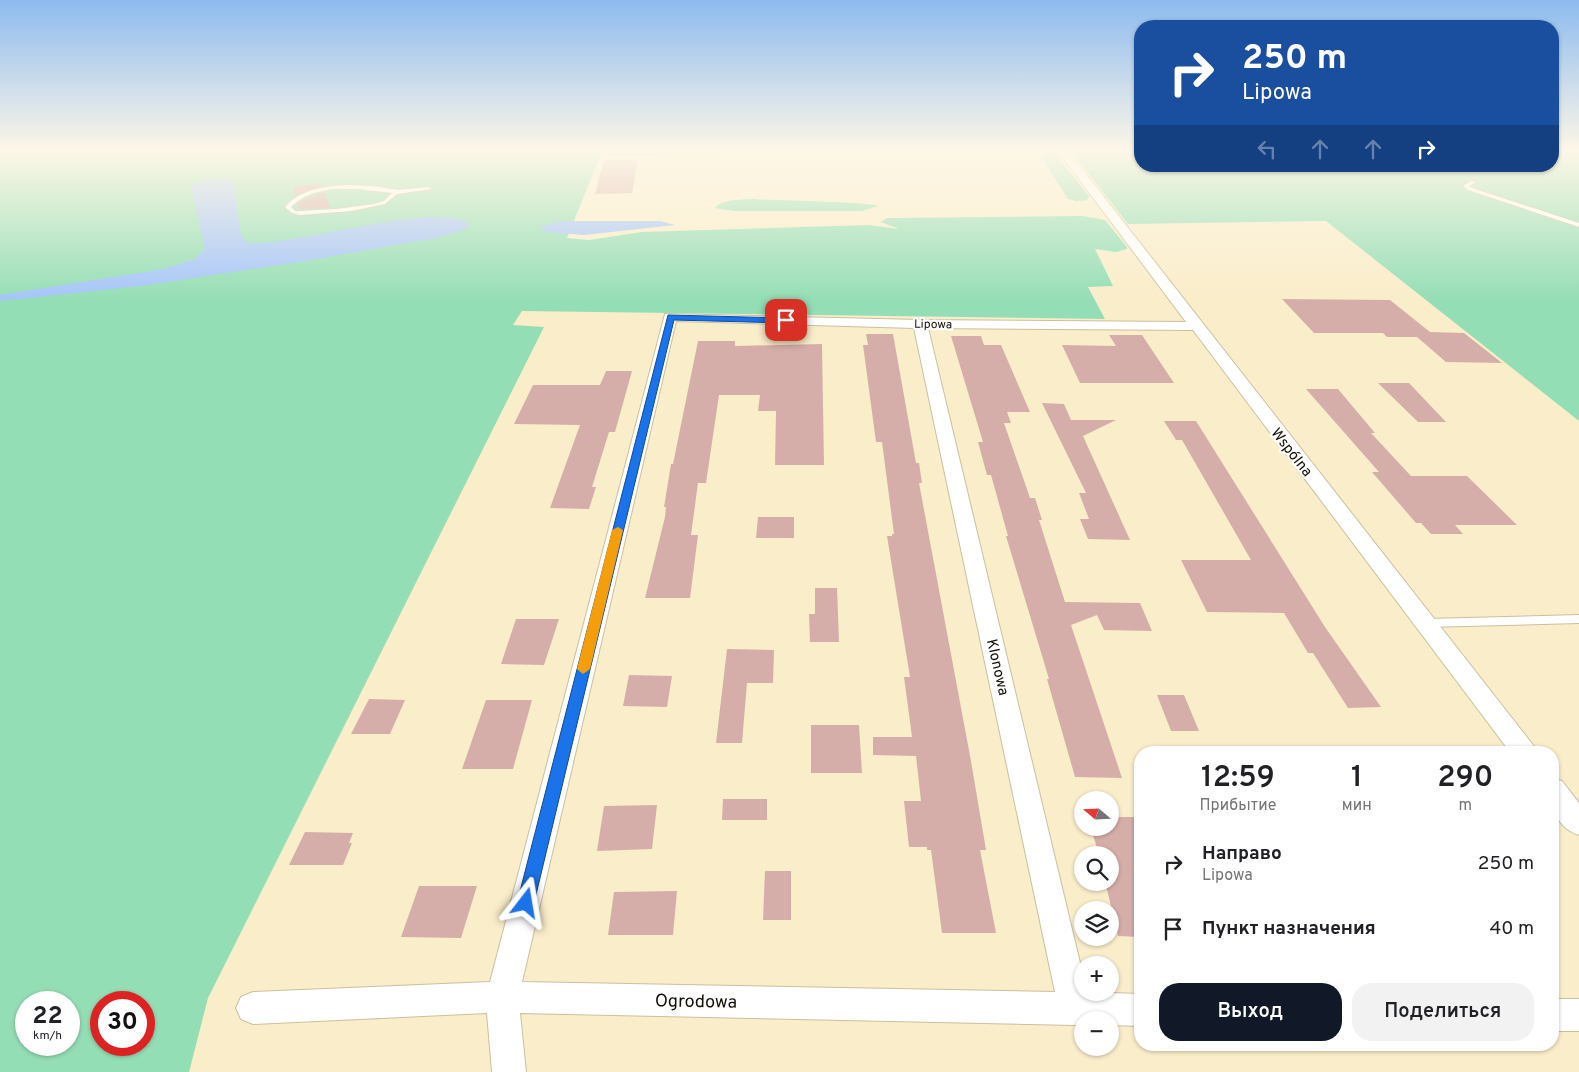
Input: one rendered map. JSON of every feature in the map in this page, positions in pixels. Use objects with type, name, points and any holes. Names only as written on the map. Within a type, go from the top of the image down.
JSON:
[{"type":"street","name":"Wspólna","points":[[1101,201],[1519,746]]},
{"type":"street","name":"Lipowa","points":[[502,997],[670,317],[920,324],[1195,326]]},
{"type":"street","name":"Klonowa","points":[[920,324],[1076,1010]]},
{"type":"street","points":[[1559,798],[1579,824]]},
{"type":"street","name":"Ogrodowa","points":[[253,1008],[502,997],[1134,1010]]},
{"type":"street","points":[[502,997],[509,1072]]},
{"type":"street","points":[[1559,1015],[1579,1015]]},
{"type":"lane","points":[[295,201],[288,207],[294,212],[303,213],[380,205],[387,201]]},
{"type":"lane","points":[[1506,201],[1579,225]]},
{"type":"lane","points":[[1424,623],[1579,619]]},
{"type":"green space","points":[[0,201],[582,201],[567,238],[589,240],[642,232],[868,225],[899,229],[881,222],[887,218],[1082,216],[1105,220],[1127,249],[1116,252],[1095,249],[1113,286],[1088,287],[1105,319],[522,311],[513,325],[544,327],[208,998],[189,1072],[0,1072]]},
{"type":"green space","points":[[727,201],[811,201],[878,206],[862,211],[734,211],[715,208]]},
{"type":"green space","points":[[1110,201],[1579,201],[1579,421],[1326,221],[1128,224]]},
{"type":"water","points":[[194,201],[236,201],[241,236],[248,243],[299,238],[398,220],[428,217],[453,218],[470,224],[466,229],[436,238],[299,262],[140,286],[0,301],[0,295],[163,269],[195,259],[205,248]]},
{"type":"water","points":[[562,221],[660,221],[675,225],[584,235],[546,232],[539,227]]},
{"type":"building","points":[[301,201],[328,201],[330,208],[299,209],[297,204]]},
{"type":"building","points":[[1282,299],[1390,300],[1430,332],[1464,333],[1502,363],[1446,362],[1417,337],[1387,337],[1383,333],[1314,333]]},
{"type":"building","points":[[866,334],[893,334],[916,463],[919,463],[922,483],[919,483],[971,761],[986,850],[980,850],[996,933],[942,933],[931,850],[927,850],[927,847],[909,847],[904,801],[921,801],[916,756],[873,755],[873,737],[912,737],[904,677],[910,677],[887,536],[894,534],[882,442],[876,442],[863,345],[868,345]]},
{"type":"building","points":[[1109,335],[1142,335],[1174,383],[1080,383],[1062,345],[1116,346]]},
{"type":"building","points":[[951,336],[981,336],[984,345],[1001,345],[1030,412],[1007,412],[1011,423],[1004,423],[1030,498],[1035,498],[1042,520],[1039,520],[1065,602],[1140,603],[1152,631],[1104,630],[1097,615],[1071,625],[1122,778],[1075,777],[1047,679],[1049,679],[1006,536],[1008,536],[991,475],[987,475],[978,442],[983,442]]},
{"type":"building","points":[[698,341],[735,341],[735,346],[822,344],[824,465],[775,465],[776,411],[758,411],[760,395],[719,395],[706,483],[698,483],[691,535],[698,535],[690,598],[645,598],[665,517],[666,507],[664,507],[671,464],[673,464]]},
{"type":"building","points":[[606,371],[632,371],[615,432],[609,432],[592,487],[596,487],[589,509],[550,508],[580,425],[514,424],[533,385],[600,385]]},
{"type":"building","points":[[1378,383],[1409,383],[1446,422],[1418,422]]},
{"type":"building","points":[[1306,389],[1338,389],[1375,433],[1371,433],[1411,476],[1467,476],[1517,525],[1455,525],[1463,534],[1431,534],[1421,523],[1416,523],[1372,472],[1379,472]]},
{"type":"building","points":[[1042,403],[1064,404],[1071,420],[1116,420],[1083,436],[1130,540],[1088,539],[1080,519],[1089,519],[1079,493],[1086,493]]},
{"type":"building","points":[[1164,421],[1196,421],[1325,627],[1381,707],[1348,708],[1313,653],[1308,653],[1284,613],[1207,612],[1181,560],[1251,560],[1182,440],[1176,440]]},
{"type":"building","points":[[758,517],[794,517],[794,538],[756,538]]},
{"type":"building","points":[[815,588],[837,588],[839,642],[810,642],[809,614],[815,614]]},
{"type":"building","points":[[516,619],[559,619],[544,665],[501,664]]},
{"type":"building","points":[[727,649],[774,650],[773,683],[747,683],[742,743],[716,743]]},
{"type":"building","points":[[629,675],[672,676],[667,707],[623,706]]},
{"type":"building","points":[[1157,695],[1184,695],[1199,731],[1171,731]]},
{"type":"building","points":[[369,699],[405,700],[390,734],[351,734]]},
{"type":"building","points":[[486,700],[532,700],[513,769],[462,769]]},
{"type":"building","points":[[811,725],[859,725],[862,773],[811,773]]},
{"type":"building","points":[[723,799],[767,799],[767,820],[722,820]]},
{"type":"building","points":[[657,805],[652,849],[597,851],[604,806]]},
{"type":"building","points":[[1119,817],[1134,817],[1134,937],[1119,936],[1119,901],[1110,901],[1107,891],[1119,891],[1119,846],[1096,846],[1093,836],[1119,836]]},
{"type":"building","points":[[305,832],[353,833],[349,843],[352,843],[343,865],[289,865]]},
{"type":"building","points":[[765,871],[791,871],[791,920],[763,920]]},
{"type":"building","points":[[419,886],[477,886],[461,938],[401,937]]},
{"type":"building","points":[[677,891],[673,935],[608,935],[614,892]]},
{"type":"slow traffic","points":[[583,669],[618,530]]},
{"type":"route","points":[[526,903],[670,317],[786,320]]}]
